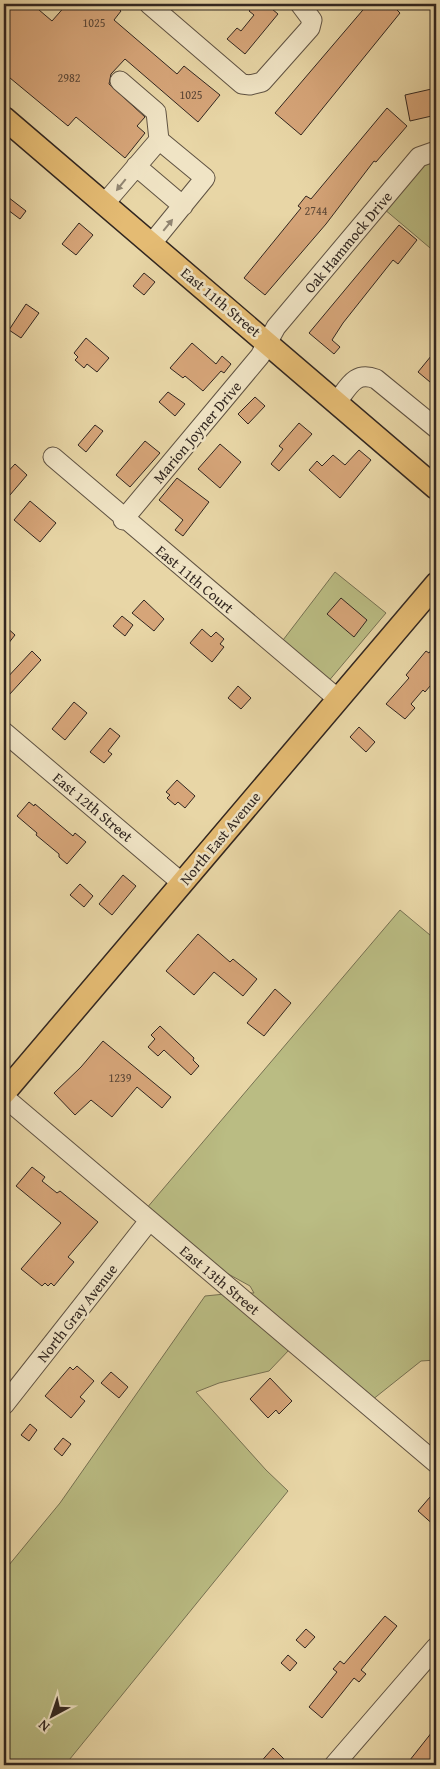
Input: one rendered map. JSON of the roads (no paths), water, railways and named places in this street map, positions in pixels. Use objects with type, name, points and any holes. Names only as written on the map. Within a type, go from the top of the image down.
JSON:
[{"type":"main road","name":"East 11th Street","points":[[4,118],[268,342],[436,488]]},
{"type":"main road","name":"North East Avenue","points":[[4,1093],[338,699],[433,596]]},
{"type":"street","points":[[149,4],[242,84],[250,85],[262,82],[310,28],[312,20],[300,4]]},
{"type":"street","points":[[120,80],[156,112],[159,140],[205,178],[152,243]]},
{"type":"street","points":[[105,203],[159,140]]},
{"type":"street","name":"Oak Hammock Drive","points":[[268,342],[276,327],[419,157],[436,151]]},
{"type":"street","points":[[136,166],[183,206]]},
{"type":"street","name":"Marion Joyner Drive","points":[[123,520],[260,356],[268,342]]},
{"type":"street","points":[[337,402],[358,376],[366,375],[376,379],[436,428]]},
{"type":"street","name":"East 11th Court","points":[[53,458],[123,520],[338,699]]},
{"type":"street","name":"East 12th Street","points":[[4,732],[182,883]]},
{"type":"street","name":"East 13th Street","points":[[4,1097],[436,1463]]},
{"type":"street","name":"North Gray Avenue","points":[[4,1405],[149,1221]]},
{"type":"street","points":[[334,1765],[436,1647]]}]
